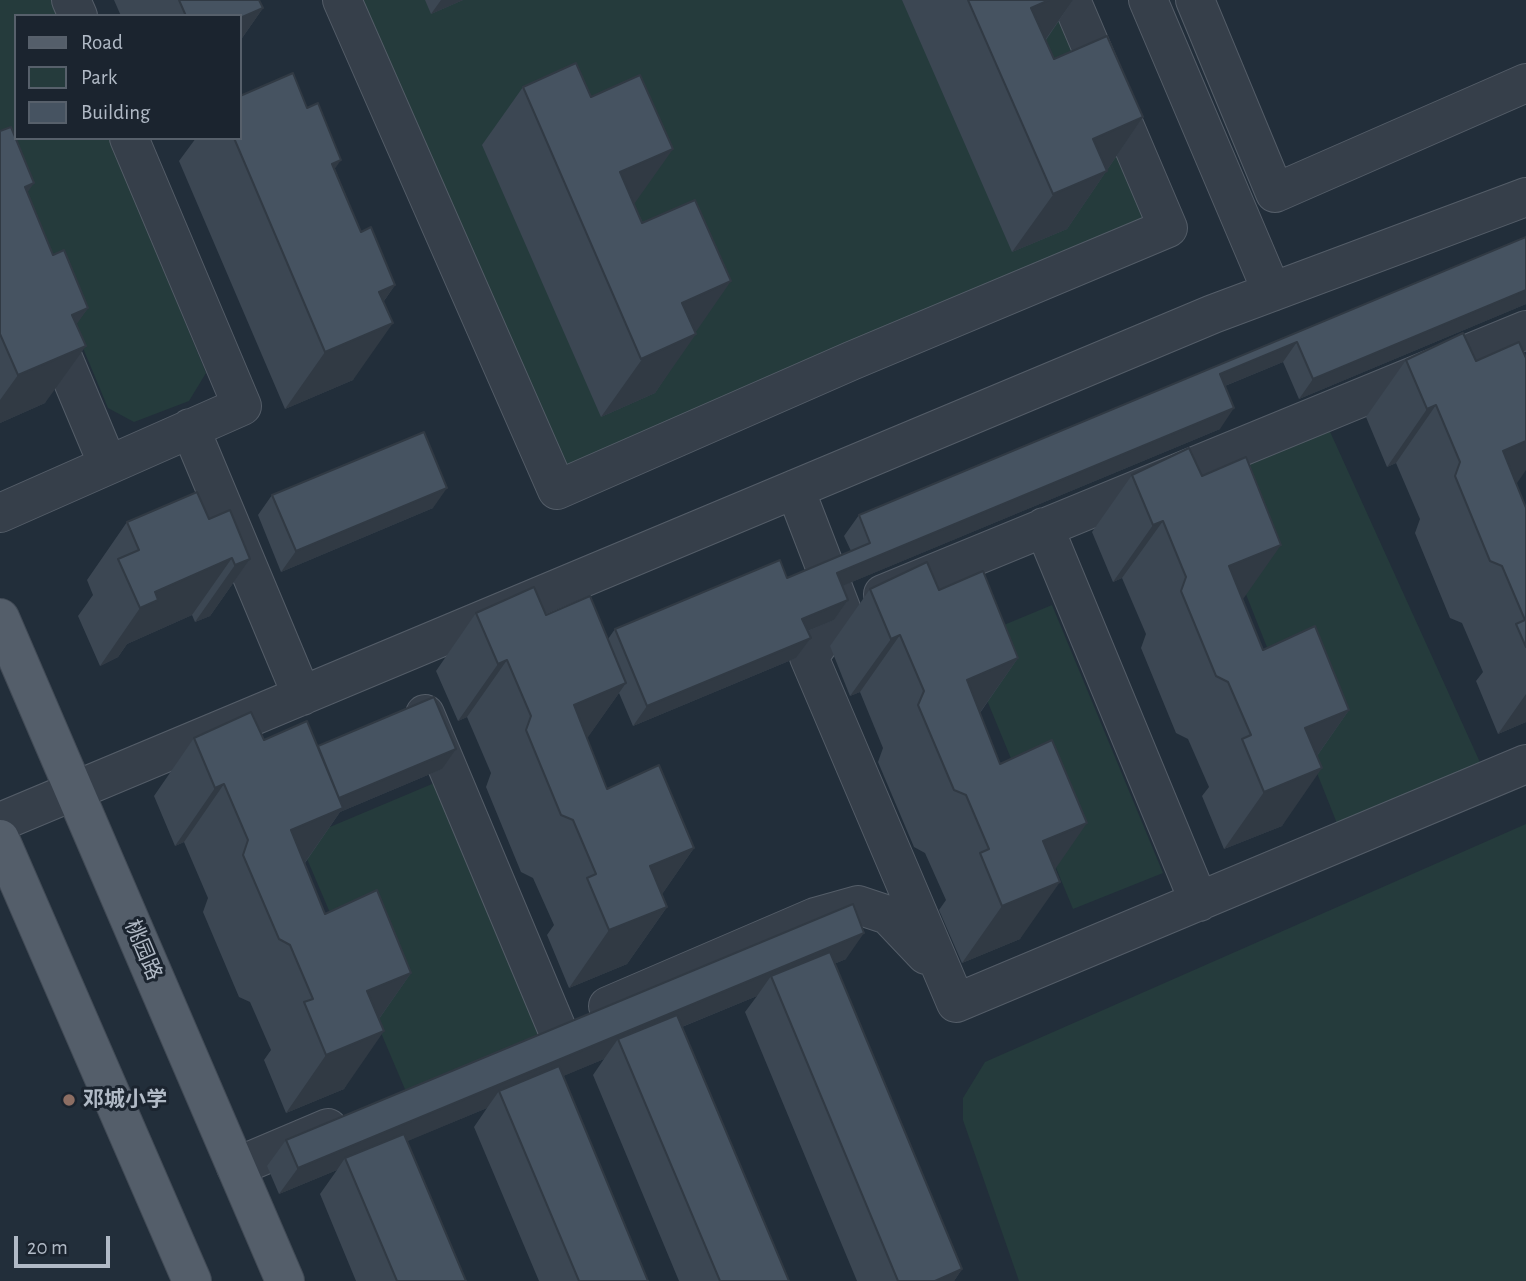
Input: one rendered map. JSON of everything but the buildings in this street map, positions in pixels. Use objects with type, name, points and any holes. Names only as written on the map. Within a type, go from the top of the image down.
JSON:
[{"type":"main road","name":"桃园路","points":[[0,618],[285,1281]]},
{"type":"main road","points":[[0,839],[192,1281]]},
{"type":"street","points":[[342,0],[557,490],[851,361],[1168,228],[1071,0]]},
{"type":"street","points":[[1148,0],[1272,292]]},
{"type":"street","points":[[1195,0],[1275,193],[1526,83]]},
{"type":"street","points":[[0,513],[242,406],[130,140]]},
{"type":"street","points":[[0,822],[1213,314],[1526,197]]},
{"type":"street","points":[[32,285],[108,465]]},
{"type":"street","points":[[1526,330],[842,611],[808,657],[956,1003],[1526,764]]},
{"type":"street","points":[[190,428],[302,696]]},
{"type":"street","points":[[794,489],[842,611]]},
{"type":"street","points":[[1044,527],[1199,902]]},
{"type":"street","points":[[421,707],[557,1028]]},
{"type":"street","points":[[519,1045],[815,917],[858,905],[888,915],[944,974]]},
{"type":"street","points":[[236,1167],[358,1115]]},
{"type":"green space","points":[[0,0],[51,0],[57,14],[14,14],[14,140],[110,140],[206,373],[189,401],[134,422],[108,408],[0,149]]},
{"type":"green space","points":[[342,0],[1071,0],[1168,228],[557,490]]},
{"type":"green space","points":[[1322,414],[1488,780],[1344,841],[1195,466]]},
{"type":"green space","points":[[1052,605],[1163,873],[1073,909],[963,642]]},
{"type":"green space","points":[[451,776],[557,1029],[407,1094],[299,840]]},
{"type":"green space","points":[[1526,824],[1526,1281],[1019,1281],[963,1120],[963,1098],[985,1062]]},
{"type":"place","name":"邓城小学","points":[[69,1100]]}]
